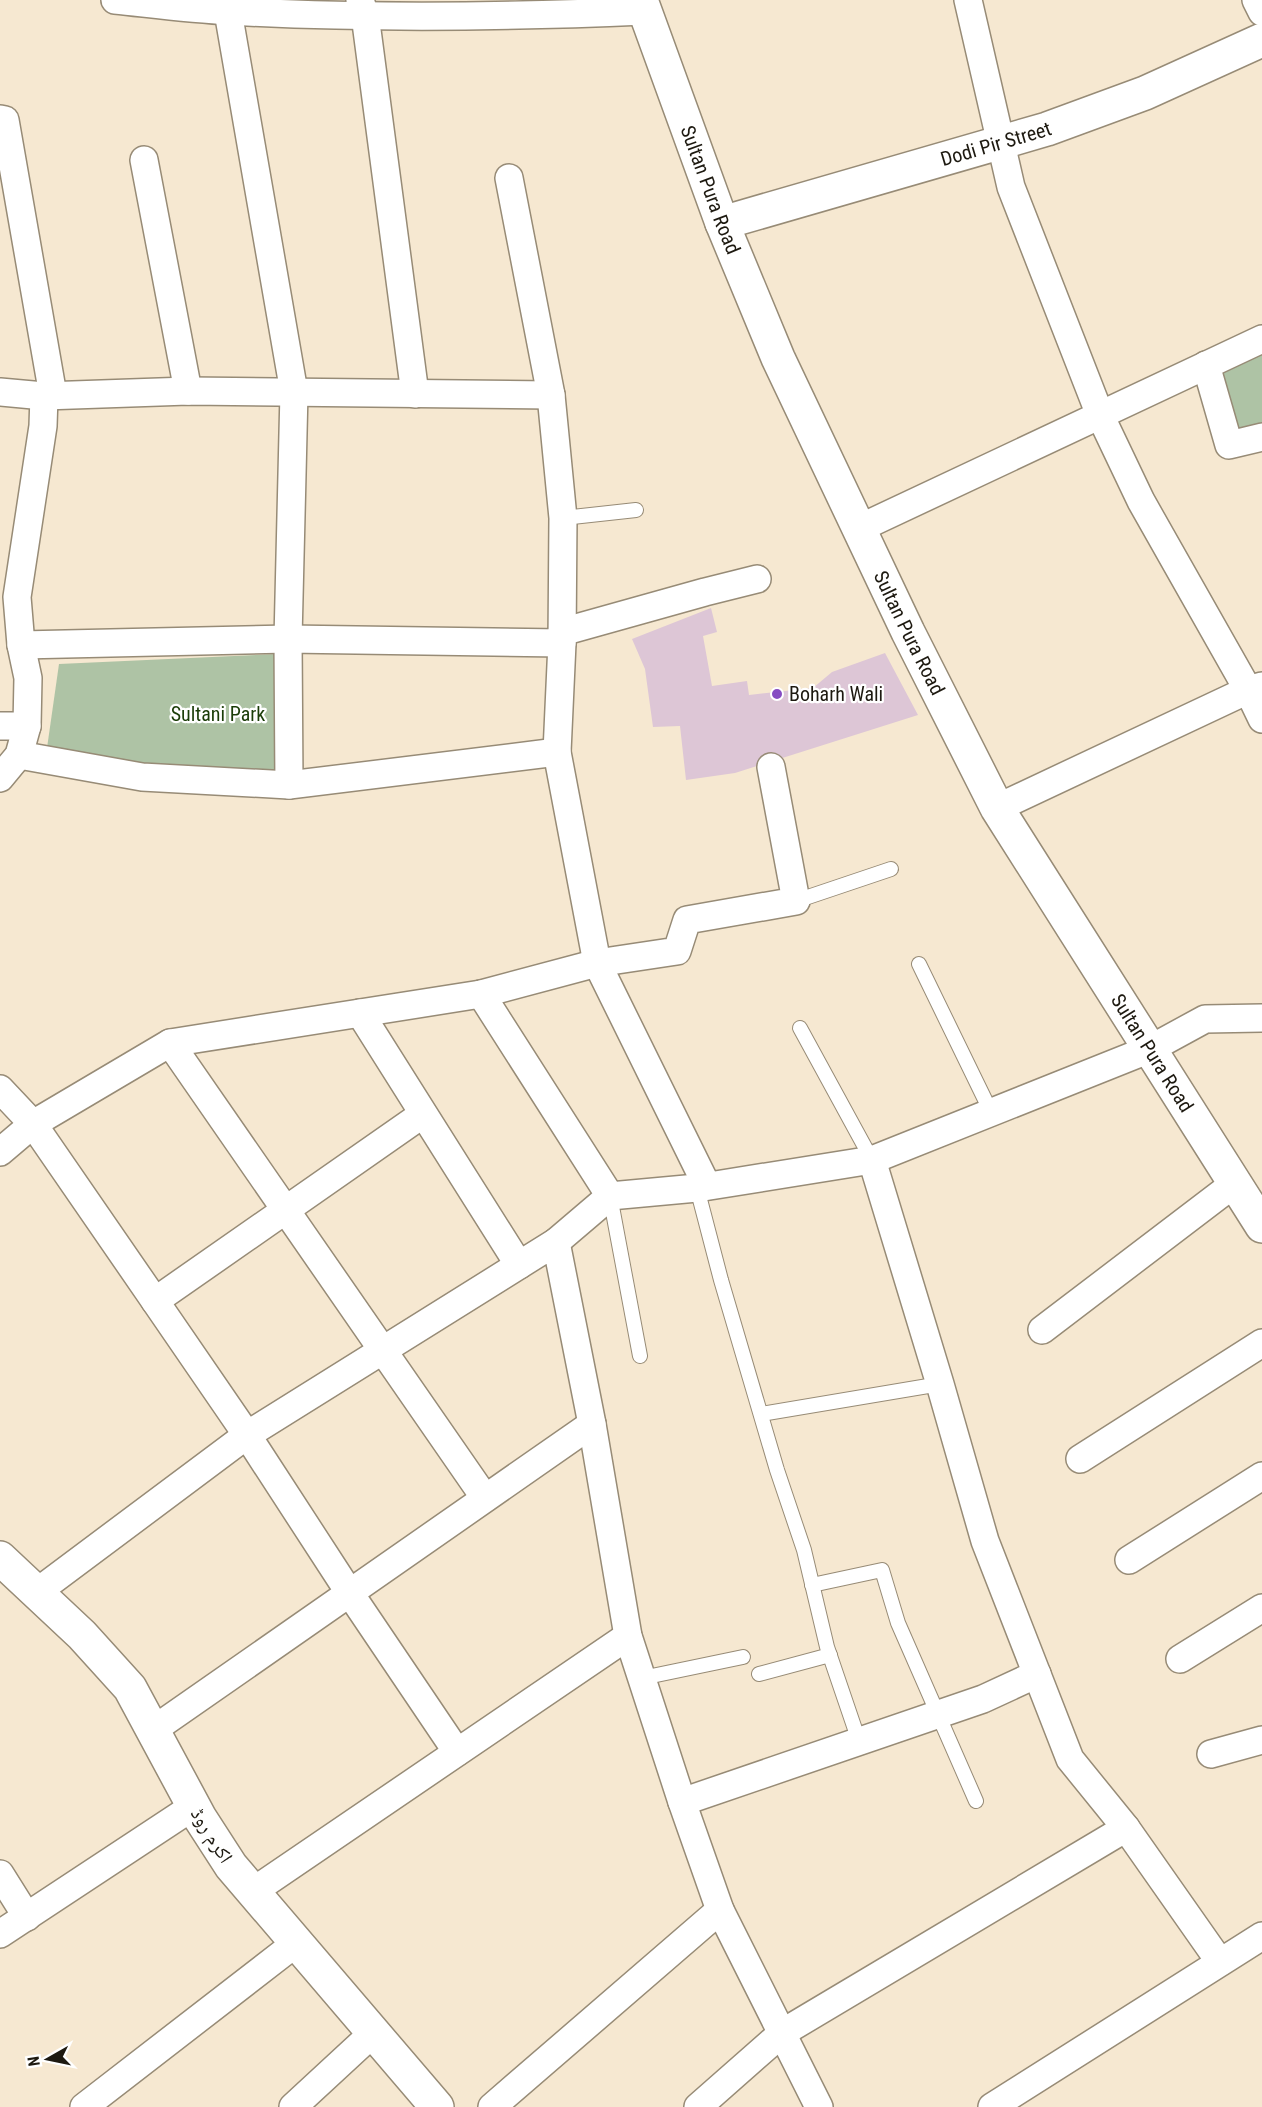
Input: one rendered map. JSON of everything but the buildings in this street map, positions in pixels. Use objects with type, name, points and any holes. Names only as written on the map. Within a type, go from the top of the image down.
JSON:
[{"type":"main road","name":"Sultan Pura Road","points":[[643,6],[722,224],[778,358],[908,632],[997,807],[1262,1226]]},
{"type":"main road","name":"Dodi Pir Street","points":[[722,224],[1047,129],[1145,93],[1262,40]]},
{"type":"main road","name":"اکرم روڈ","points":[[0,1558],[82,1635],[130,1688],[194,1806],[231,1866],[437,2107]]},
{"type":"street","points":[[115,0],[227,6],[363,8],[485,9],[643,6]]},
{"type":"street","points":[[968,0],[1011,187],[1100,415],[1141,501],[1255,688],[1262,719]]},
{"type":"street","points":[[1256,0],[1262,12]]},
{"type":"street","points":[[227,6],[294,392],[288,639],[289,784]]},
{"type":"street","points":[[363,8],[416,394]]},
{"type":"street","points":[[0,119],[5,120],[49,396],[9,596],[28,678],[27,726],[19,755],[0,778]]},
{"type":"street","points":[[144,160],[188,391]]},
{"type":"street","points":[[509,178],[551,395],[563,518],[562,637],[557,752],[597,963],[702,1187]]},
{"type":"street","points":[[860,528],[1262,339]]},
{"type":"street","points":[[1206,365],[1229,445],[1262,437]]},
{"type":"street","points":[[0,392],[49,396],[188,391],[551,395]]},
{"type":"street","points":[[21,645],[288,639],[562,637],[705,592],[757,579]]},
{"type":"street","points":[[997,807],[1255,688]]},
{"type":"street","points":[[0,726],[27,726]]},
{"type":"street","points":[[19,755],[142,777],[289,784],[557,752]]},
{"type":"street","points":[[0,1152],[33,1124],[170,1043],[481,994],[597,963],[676,951],[687,920],[796,901],[771,767]]},
{"type":"street","points":[[481,994],[610,1196]]},
{"type":"street","points":[[360,1013],[519,1265]]},
{"type":"street","points":[[37,1592],[247,1435],[556,1242],[610,1196],[702,1187],[872,1160],[1150,1048],[1205,1019],[1262,1018]]},
{"type":"street","points":[[170,1043],[485,1498]]},
{"type":"street","points":[[0,1089],[33,1124],[247,1435],[457,1752]]},
{"type":"street","points":[[155,1301],[423,1114]]},
{"type":"street","points":[[872,1160],[985,1541],[1070,1759],[1126,1828],[1220,1962]]},
{"type":"street","points":[[1042,1330],[1235,1183]]},
{"type":"street","points":[[556,1242],[592,1424],[628,1636],[720,1910],[819,2107]]},
{"type":"street","points":[[1080,1459],[1262,1343]]},
{"type":"street","points":[[153,1730],[592,1424]]},
{"type":"street","points":[[1129,1560],[1262,1476]]},
{"type":"street","points":[[1180,1659],[1262,1608]]},
{"type":"street","points":[[252,1892],[628,1636]]},
{"type":"street","points":[[682,1802],[983,1699],[1037,1674]]},
{"type":"street","points":[[1211,1754],[1262,1740]]},
{"type":"street","points":[[0,1934],[194,1806]]},
{"type":"street","points":[[698,2107],[782,2033],[1126,1828]]},
{"type":"street","points":[[0,1874],[27,1917]]},
{"type":"street","points":[[492,2107],[720,1910]]},
{"type":"street","points":[[992,2107],[1262,1936]]},
{"type":"street","points":[[84,2107],[296,1944]]},
{"type":"street","points":[[293,2107],[373,2033]]},
{"type":"lane","points":[[563,518],[636,510]]},
{"type":"lane","points":[[796,901],[891,869]]},
{"type":"lane","points":[[919,964],[991,1112]]},
{"type":"lane","points":[[800,1028],[872,1160]]},
{"type":"lane","points":[[702,1187],[721,1280],[804,1550],[830,1655],[859,1741]]},
{"type":"lane","points":[[610,1196],[640,1356]]},
{"type":"lane","points":[[761,1414],[940,1384]]},
{"type":"lane","points":[[812,1585],[882,1570],[898,1623],[976,1801]]},
{"type":"lane","points":[[759,1674],[830,1655]]},
{"type":"lane","points":[[642,1678],[742,1657]]},
{"type":"green space","points":[[1262,339],[1262,437],[1229,445],[1206,365]]},
{"type":"green space","name":"Sultani Park","points":[[276,654],[275,776],[46,755],[59,664]]},
{"type":"place","name":"Boharh Wali","points":[[777,694]]}]
